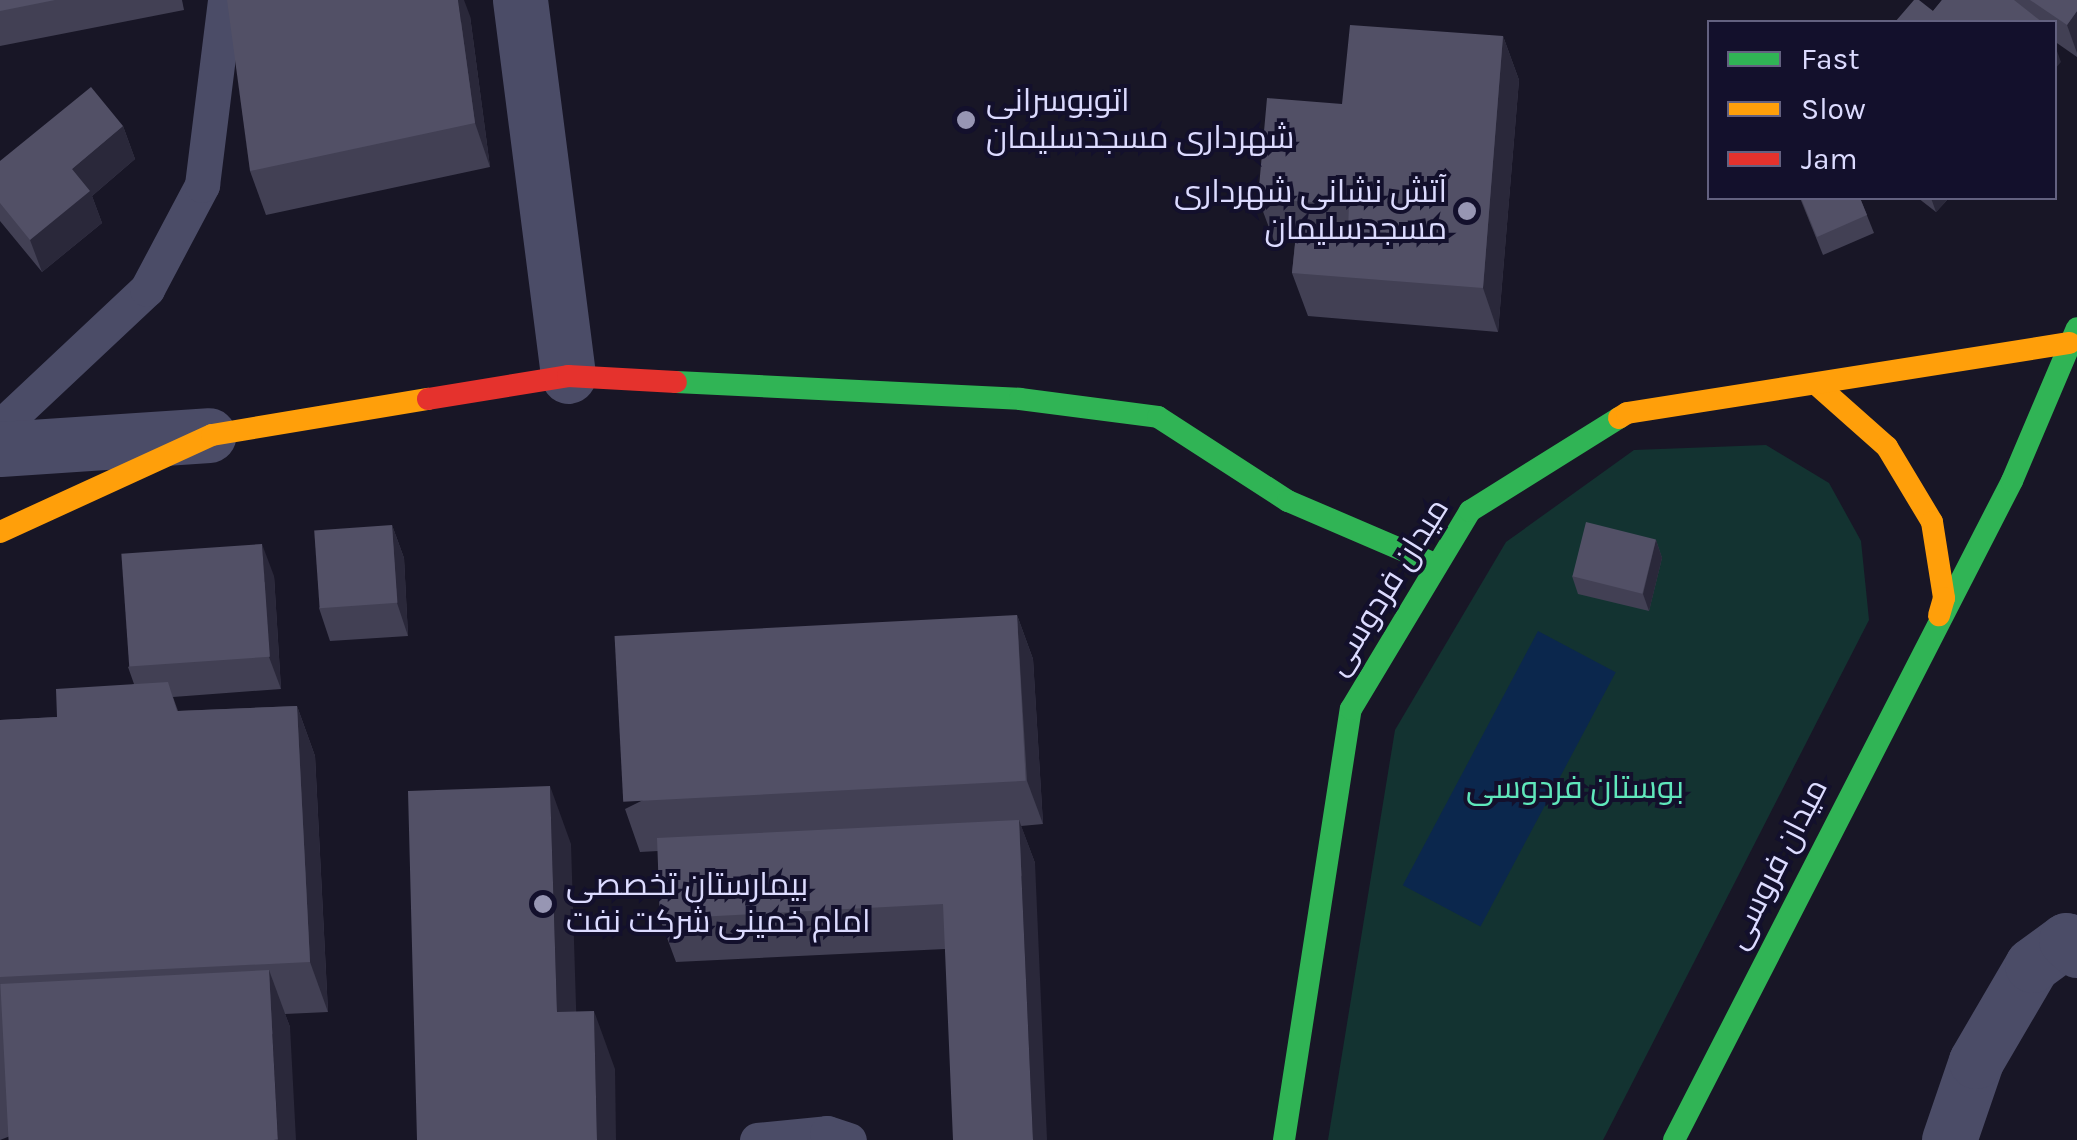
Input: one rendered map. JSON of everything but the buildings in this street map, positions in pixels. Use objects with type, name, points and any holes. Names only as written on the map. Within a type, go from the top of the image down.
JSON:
[{"type":"main road","name":"میدان فردوسی","points":[[1284,1140],[1351,709],[1470,511],[1627,414],[2074,340]]},
{"type":"main road","name":"میدان فروسی","points":[[1674,1140],[1938,618],[2012,482],[2074,340]]},
{"type":"main road","points":[[0,532],[212,435],[568,376],[1020,399],[1158,416],[1288,501],[1438,564]]},
{"type":"main road","points":[[1816,384],[1887,447],[1932,522],[1944,598],[1938,618]]},
{"type":"street","points":[[520,0],[568,376]]},
{"type":"street","points":[[4,443],[212,435]]},
{"type":"street","points":[[1949,1140],[1976,1061],[2032,964],[2073,937]]},
{"type":"lane","points":[[4,443],[146,289],[202,186],[225,0]]},
{"type":"lane","points":[[758,1140],[827,1133],[849,1140]]},
{"type":"green space","name":"بوستان فردوسی","points":[[1766,445],[1829,483],[1861,541],[1869,620],[1603,1140],[1328,1140],[1395,730],[1506,542],[1634,450]]},
{"type":"water","points":[[1538,631],[1616,672],[1480,927],[1403,885]]},
{"type":"traffic: fast","points":[[1674,1140],[2012,481],[2077,328]]},
{"type":"traffic: fast","points":[[676,382],[1020,399],[1158,417],[1288,501],[1437,565]]},
{"type":"traffic: fast","points":[[1284,1140],[1351,709],[1470,511],[1619,418]]},
{"type":"traffic: slow","points":[[1619,418],[1627,413],[2069,343]]},
{"type":"traffic: slow","points":[[1816,384],[1887,447],[1932,522],[1944,598],[1939,615]]},
{"type":"traffic: slow","points":[[0,532],[212,435],[428,399]]},
{"type":"traffic: jam","points":[[428,399],[568,376],[676,382]]},
{"type":"place","name":"اتوبوسرانی شهرداری مسجدسلیمان","points":[[966,120]]},
{"type":"place","name":"آتش نشانی شهرداری مسجدسلیمان","points":[[1467,211]]},
{"type":"place","name":"بیمارستان تخصصی امام خمینی شرکت نفت","points":[[543,904]]}]
